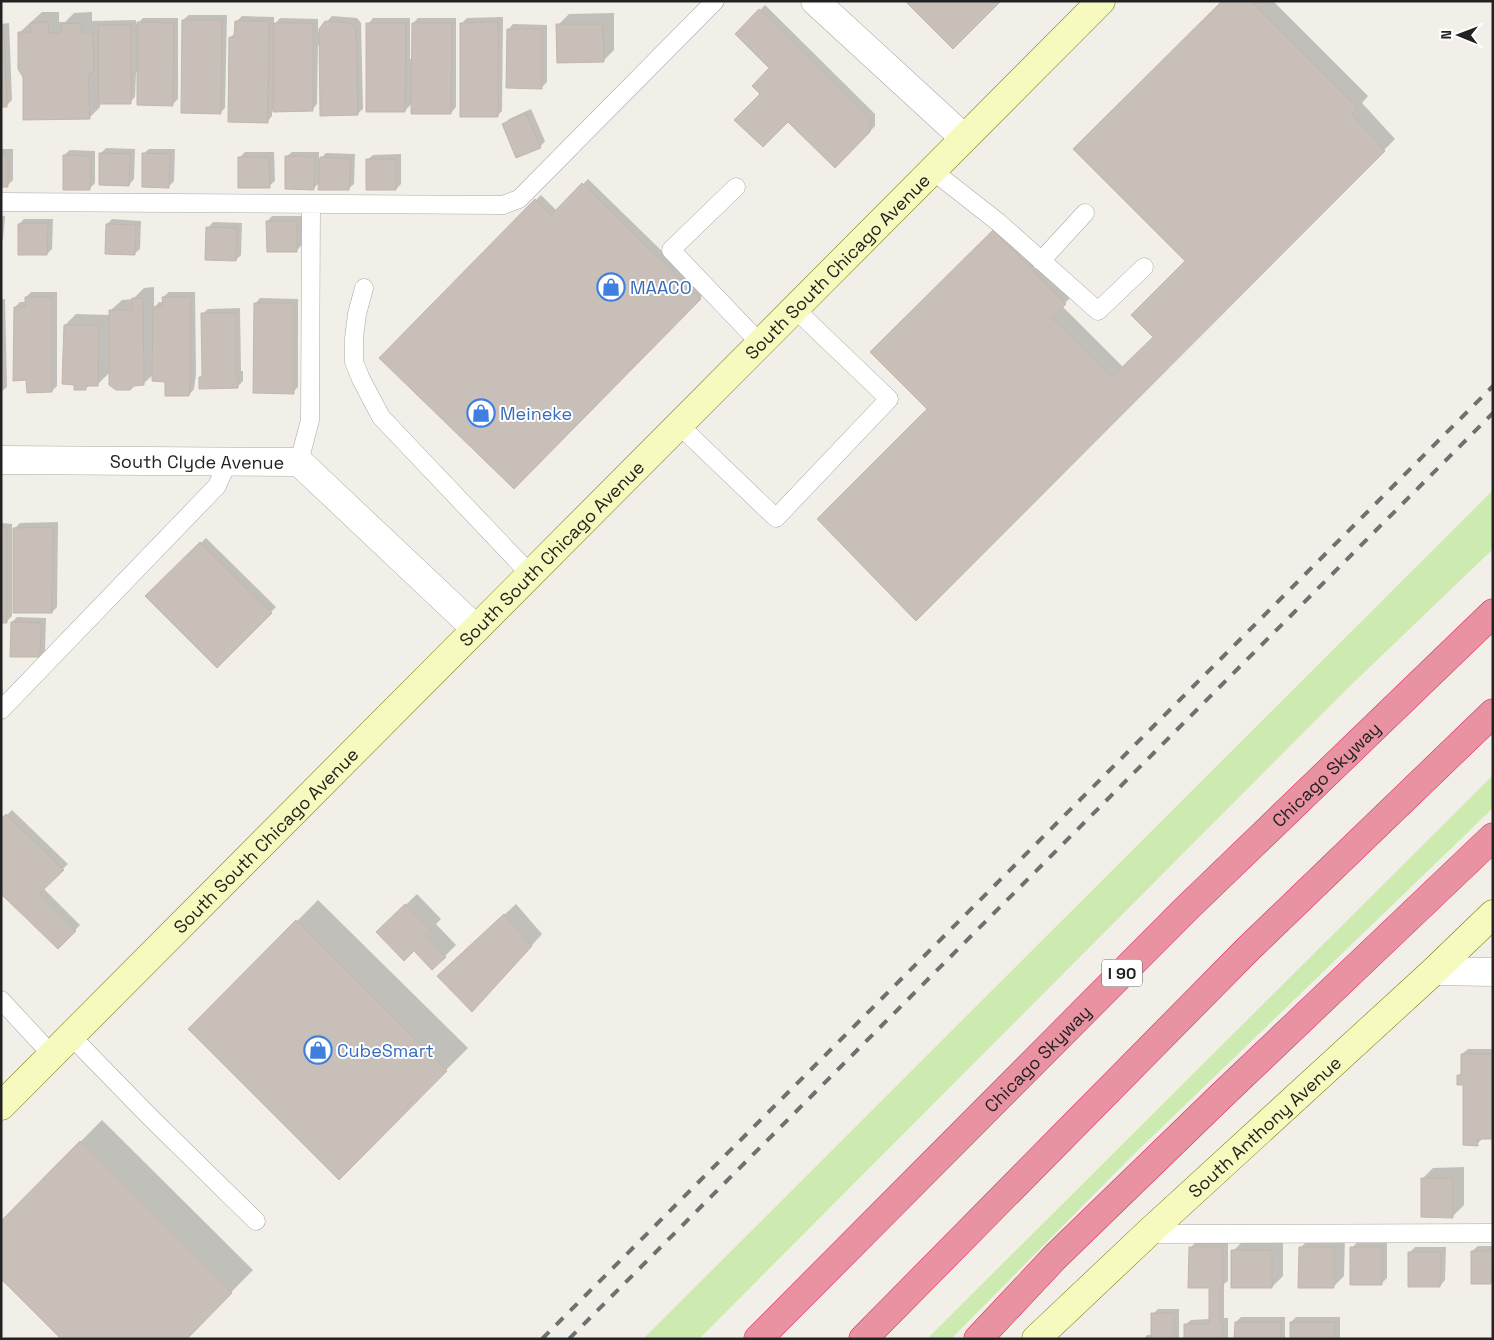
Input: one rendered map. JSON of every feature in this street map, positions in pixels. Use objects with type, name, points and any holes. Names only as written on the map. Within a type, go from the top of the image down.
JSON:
[{"type":"highway","name":"Chicago Skyway","points":[[758,1339],[1186,909],[1493,613]]},
{"type":"highway","points":[[863,1339],[1247,950],[1493,713]]},
{"type":"highway","points":[[978,1339],[1063,1249],[1493,837]]},
{"type":"main road","name":"South South Chicago Avenue","points":[[1,1106],[1101,1]]},
{"type":"main road","name":"South Anthony Avenue","points":[[1036,1339],[1147,1234],[1434,971],[1493,914]]},
{"type":"street","points":[[815,1],[964,138]]},
{"type":"street","name":"South Clyde Avenue","points":[[1,460],[299,462],[476,629]]},
{"type":"street","points":[[1434,971],[1493,972]]},
{"type":"lane","points":[[1,202],[503,205],[519,199],[716,1]]},
{"type":"lane","points":[[932,170],[998,222],[1098,312],[1144,267]]},
{"type":"lane","points":[[736,187],[671,250],[760,343]]},
{"type":"lane","points":[[299,462],[310,420],[311,204]]},
{"type":"lane","points":[[1041,260],[1085,213]]},
{"type":"lane","points":[[364,288],[357,314],[354,362],[381,417],[530,574]]},
{"type":"lane","points":[[679,425],[776,518],[889,399],[795,309]]},
{"type":"lane","points":[[1,710],[217,486],[228,461]]},
{"type":"lane","points":[[1,1000],[62,1045],[150,1116],[256,1220]]},
{"type":"lane","points":[[1147,1234],[1493,1233]]},
{"type":"green space","points":[[1493,490],[1493,549],[1349,687],[699,1339],[643,1339]]},
{"type":"green space","points":[[1493,775],[1493,808],[1127,1161],[951,1339],[927,1339]]},
{"type":"building","points":[[905,1],[1001,1],[953,49]]},
{"type":"building","points":[[1222,1],[1251,1],[1358,108],[1352,114],[1385,151],[916,621],[817,519],[927,409],[870,352],[993,230],[1066,304],[1052,318],[1112,377],[1153,337],[1131,315],[1185,261],[1073,149]]},
{"type":"building","points":[[759,9],[870,119],[870,132],[835,168],[788,122],[763,147],[734,120],[760,94],[752,86],[769,68],[735,34]]},
{"type":"building","points":[[182,20],[222,20],[221,114],[181,113]]},
{"type":"building","points":[[235,21],[269,21],[268,123],[228,122],[229,37],[234,37]]},
{"type":"building","points":[[325,21],[351,23],[356,28],[358,115],[320,116],[319,29]]},
{"type":"building","points":[[49,22],[48,33],[61,33],[62,24],[81,23],[82,32],[93,32],[94,71],[88,76],[90,119],[23,120],[23,77],[18,69],[18,32],[31,32],[30,23]]},
{"type":"building","points":[[137,22],[174,23],[173,106],[137,105]]},
{"type":"building","points":[[498,22],[498,117],[460,117],[460,23]]},
{"type":"building","points":[[273,23],[313,23],[313,111],[273,112]]},
{"type":"building","points":[[366,23],[406,23],[405,112],[366,112]]},
{"type":"building","points":[[412,23],[452,23],[451,114],[411,114]]},
{"type":"building","points":[[556,24],[603,24],[604,62],[557,63]]},
{"type":"building","points":[[98,25],[131,25],[131,104],[98,104]]},
{"type":"building","points":[[1,28],[4,28],[7,107],[1,107]]},
{"type":"building","points":[[507,29],[542,29],[542,89],[506,88]]},
{"type":"building","points":[[526,113],[541,148],[516,158],[502,124]]},
{"type":"building","points":[[99,153],[130,154],[129,186],[99,185]]},
{"type":"building","points":[[142,153],[170,154],[169,188],[142,187]]},
{"type":"building","points":[[1,154],[8,154],[8,187],[1,187]]},
{"type":"building","points":[[63,155],[91,156],[90,190],[63,190]]},
{"type":"building","points":[[285,156],[315,157],[314,190],[285,189]]},
{"type":"building","points":[[238,157],[269,157],[270,188],[238,188]]},
{"type":"building","points":[[320,157],[351,159],[349,190],[318,190]]},
{"type":"building","points":[[366,159],[396,159],[396,190],[366,190]]},
{"type":"building","points":[[582,183],[701,299],[514,489],[379,358],[535,199],[551,215]]},
{"type":"building","points":[[266,221],[297,221],[297,252],[267,252]]},
{"type":"building","points":[[48,223],[47,255],[18,255],[18,224]]},
{"type":"building","points":[[106,224],[136,225],[135,255],[105,254]]},
{"type":"building","points":[[206,227],[237,228],[236,261],[205,260]]},
{"type":"building","points":[[25,297],[52,297],[52,392],[27,393],[26,380],[13,381],[14,307],[25,307]]},
{"type":"building","points":[[162,297],[191,297],[191,380],[189,396],[165,396],[165,382],[152,381],[153,307],[163,306]]},
{"type":"building","points":[[132,298],[143,298],[144,385],[134,386],[130,390],[116,390],[109,385],[109,310],[132,310]]},
{"type":"building","points":[[254,303],[294,303],[294,394],[253,393]]},
{"type":"building","points":[[201,313],[236,313],[236,376],[238,376],[238,388],[199,389],[199,377],[202,377]]},
{"type":"building","points":[[64,325],[99,325],[98,386],[86,386],[86,390],[74,390],[74,385],[62,384]]},
{"type":"building","points":[[53,527],[52,613],[13,613],[13,528]]},
{"type":"building","points":[[1,528],[7,528],[7,623],[1,623]]},
{"type":"building","points":[[200,542],[272,613],[217,668],[145,596]]},
{"type":"building","points":[[11,622],[41,623],[40,657],[10,657]]},
{"type":"building","points":[[6,814],[64,870],[39,894],[76,931],[58,949],[1,894],[1,819]]},
{"type":"building","points":[[405,904],[431,931],[425,936],[446,957],[432,970],[414,951],[404,961],[376,932]]},
{"type":"building","points":[[504,914],[532,946],[472,1012],[437,976]]},
{"type":"building","name":"CubeSmart","points":[[296,920],[447,1071],[339,1180],[188,1029]]},
{"type":"building","points":[[1461,1054],[1493,1054],[1493,1139],[1477,1139],[1478,1146],[1463,1145],[1463,1085],[1457,1085],[1457,1075],[1461,1075]]},
{"type":"building","points":[[80,1141],[232,1293],[187,1339],[61,1339],[1,1279],[1,1221]]},
{"type":"building","points":[[1421,1178],[1453,1178],[1453,1218],[1421,1217]]},
{"type":"building","points":[[1189,1247],[1223,1247],[1223,1287],[1220,1287],[1220,1323],[1223,1323],[1223,1339],[1184,1339],[1184,1324],[1209,1324],[1209,1288],[1188,1288]]},
{"type":"building","points":[[1299,1247],[1334,1247],[1334,1288],[1298,1288]]},
{"type":"building","points":[[1350,1247],[1382,1247],[1382,1285],[1350,1285]]},
{"type":"building","points":[[1231,1250],[1272,1250],[1272,1288],[1231,1288]]},
{"type":"building","points":[[1471,1251],[1493,1251],[1491,1284],[1471,1284]]},
{"type":"building","points":[[1408,1252],[1441,1252],[1440,1287],[1408,1287]]},
{"type":"building","points":[[1151,1313],[1174,1313],[1174,1339],[1151,1339]]},
{"type":"building","points":[[1235,1322],[1281,1322],[1281,1339],[1234,1339]]},
{"type":"building","points":[[1290,1322],[1335,1322],[1335,1339],[1290,1339]]},
{"type":"railway","points":[[542,1339],[1493,386]]},
{"type":"railway","points":[[569,1339],[1493,413]]},
{"type":"place","name":"MAACO","points":[[611,287]]},
{"type":"place","name":"Meineke","points":[[481,413]]},
{"type":"place","name":"CubeSmart","points":[[318,1050]]}]
